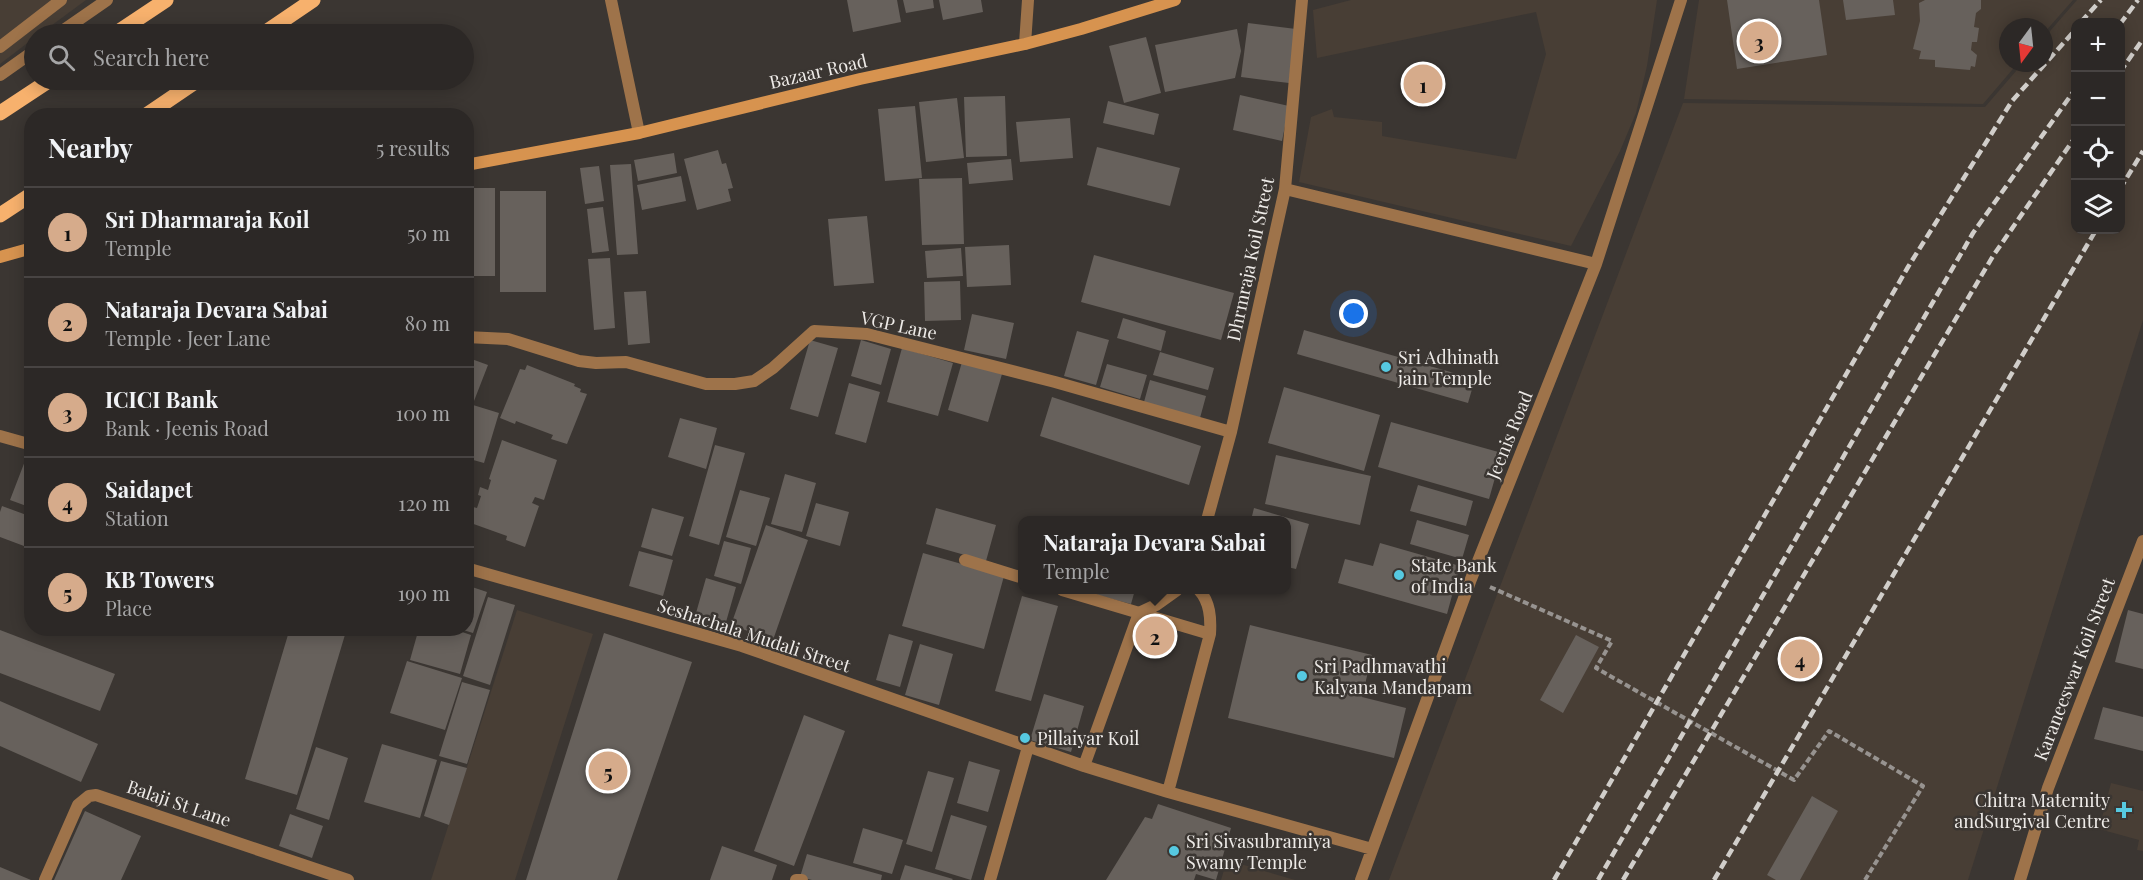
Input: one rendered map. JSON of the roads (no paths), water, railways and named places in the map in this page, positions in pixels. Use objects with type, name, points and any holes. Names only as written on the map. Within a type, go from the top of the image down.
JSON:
[{"type":"main road","points":[[130,24],[166,0]]},
{"type":"main road","points":[[278,24],[313,0]]},
{"type":"main road","points":[[0,113],[35,90]]},
{"type":"main road","points":[[157,108],[183,90]]},
{"type":"main road","points":[[0,215],[24,199]]},
{"type":"street","points":[[30,24],[61,0]]},
{"type":"street","points":[[72,24],[107,0]]},
{"type":"street","points":[[611,0],[639,133]]},
{"type":"street","points":[[1025,44],[1028,0]]},
{"type":"street","name":"Bazaar Road","points":[[474,164],[639,133],[860,79],[1025,44],[1175,0]]},
{"type":"street","name":"Dhrmraja Koil Street","points":[[1208,516],[1231,432],[1285,189],[1302,0]]},
{"type":"street","name":"Jeenis Road","points":[[1361,880],[1471,579],[1596,264],[1681,0]]},
{"type":"street","points":[[0,47],[24,29]]},
{"type":"street","points":[[0,75],[24,58]]},
{"type":"street","points":[[1285,189],[1596,264]]},
{"type":"street","points":[[0,257],[24,250]]},
{"type":"street","name":"VGP Lane","points":[[474,337],[508,339],[579,361],[626,362],[706,384],[735,384],[754,381],[773,368],[814,331],[867,334],[1055,382],[1231,432]]},
{"type":"street","points":[[1,441],[24,444]]},
{"type":"street","name":"Karaneeswar Koil Street","points":[[2020,880],[2048,788],[2143,541]]},
{"type":"street","points":[[965,560],[1018,576]]},
{"type":"street","name":"Seshachala Mudali Street","points":[[474,570],[742,646],[1084,766],[1372,849]]},
{"type":"street","points":[[1075,594],[1210,634]]},
{"type":"street","points":[[1084,766],[1139,613],[1171,594]]},
{"type":"street","points":[[1168,792],[1210,634],[1211,619],[1206,597],[1203,594]]},
{"type":"street","points":[[990,880],[1028,747]]},
{"type":"street","name":"Balaji St Lane","points":[[45,880],[78,805],[89,795],[96,795],[348,880]]},
{"type":"street","points":[[796,880],[802,880]]},
{"type":"railway","points":[[2085,18],[2101,0]]},
{"type":"railway","points":[[2124,18],[2138,0]]},
{"type":"railway","points":[[1554,880],[1908,267],[2012,101],[2071,35]]},
{"type":"railway","points":[[2125,65],[2143,39]]},
{"type":"railway","points":[[1598,880],[1973,233],[2071,95]]},
{"type":"railway","points":[[1623,880],[1993,256],[2071,143]]},
{"type":"railway","points":[[2125,181],[2143,151]]},
{"type":"railway","points":[[1714,880],[2094,234]]},
{"type":"place","name":"ICICI Bank","points":[[1759,41]]},
{"type":"place","name":"Sri Dharmaraja Koil","points":[[1423,84]]},
{"type":"place","name":"Sri Adhinath jain Temple","points":[[1386,367]]},
{"type":"place","name":"State Bank of India","points":[[1399,575]]},
{"type":"place","name":"Nataraja Devara Sabai","points":[[1155,636]]},
{"type":"place","name":"Saidapet","points":[[1800,659]]},
{"type":"place","name":"Sri Padhmavathi Kalyana Mandapam","points":[[1302,676]]},
{"type":"place","name":"Pillaiyar Koil","points":[[1025,738]]},
{"type":"place","name":"KB Towers","points":[[608,771]]},
{"type":"place","name":"Chitra Maternity andSurgival Centre","points":[[2124,810]]},
{"type":"place","name":"Sri Sivasubramiya Swamy Temple","points":[[1174,851]]}]
